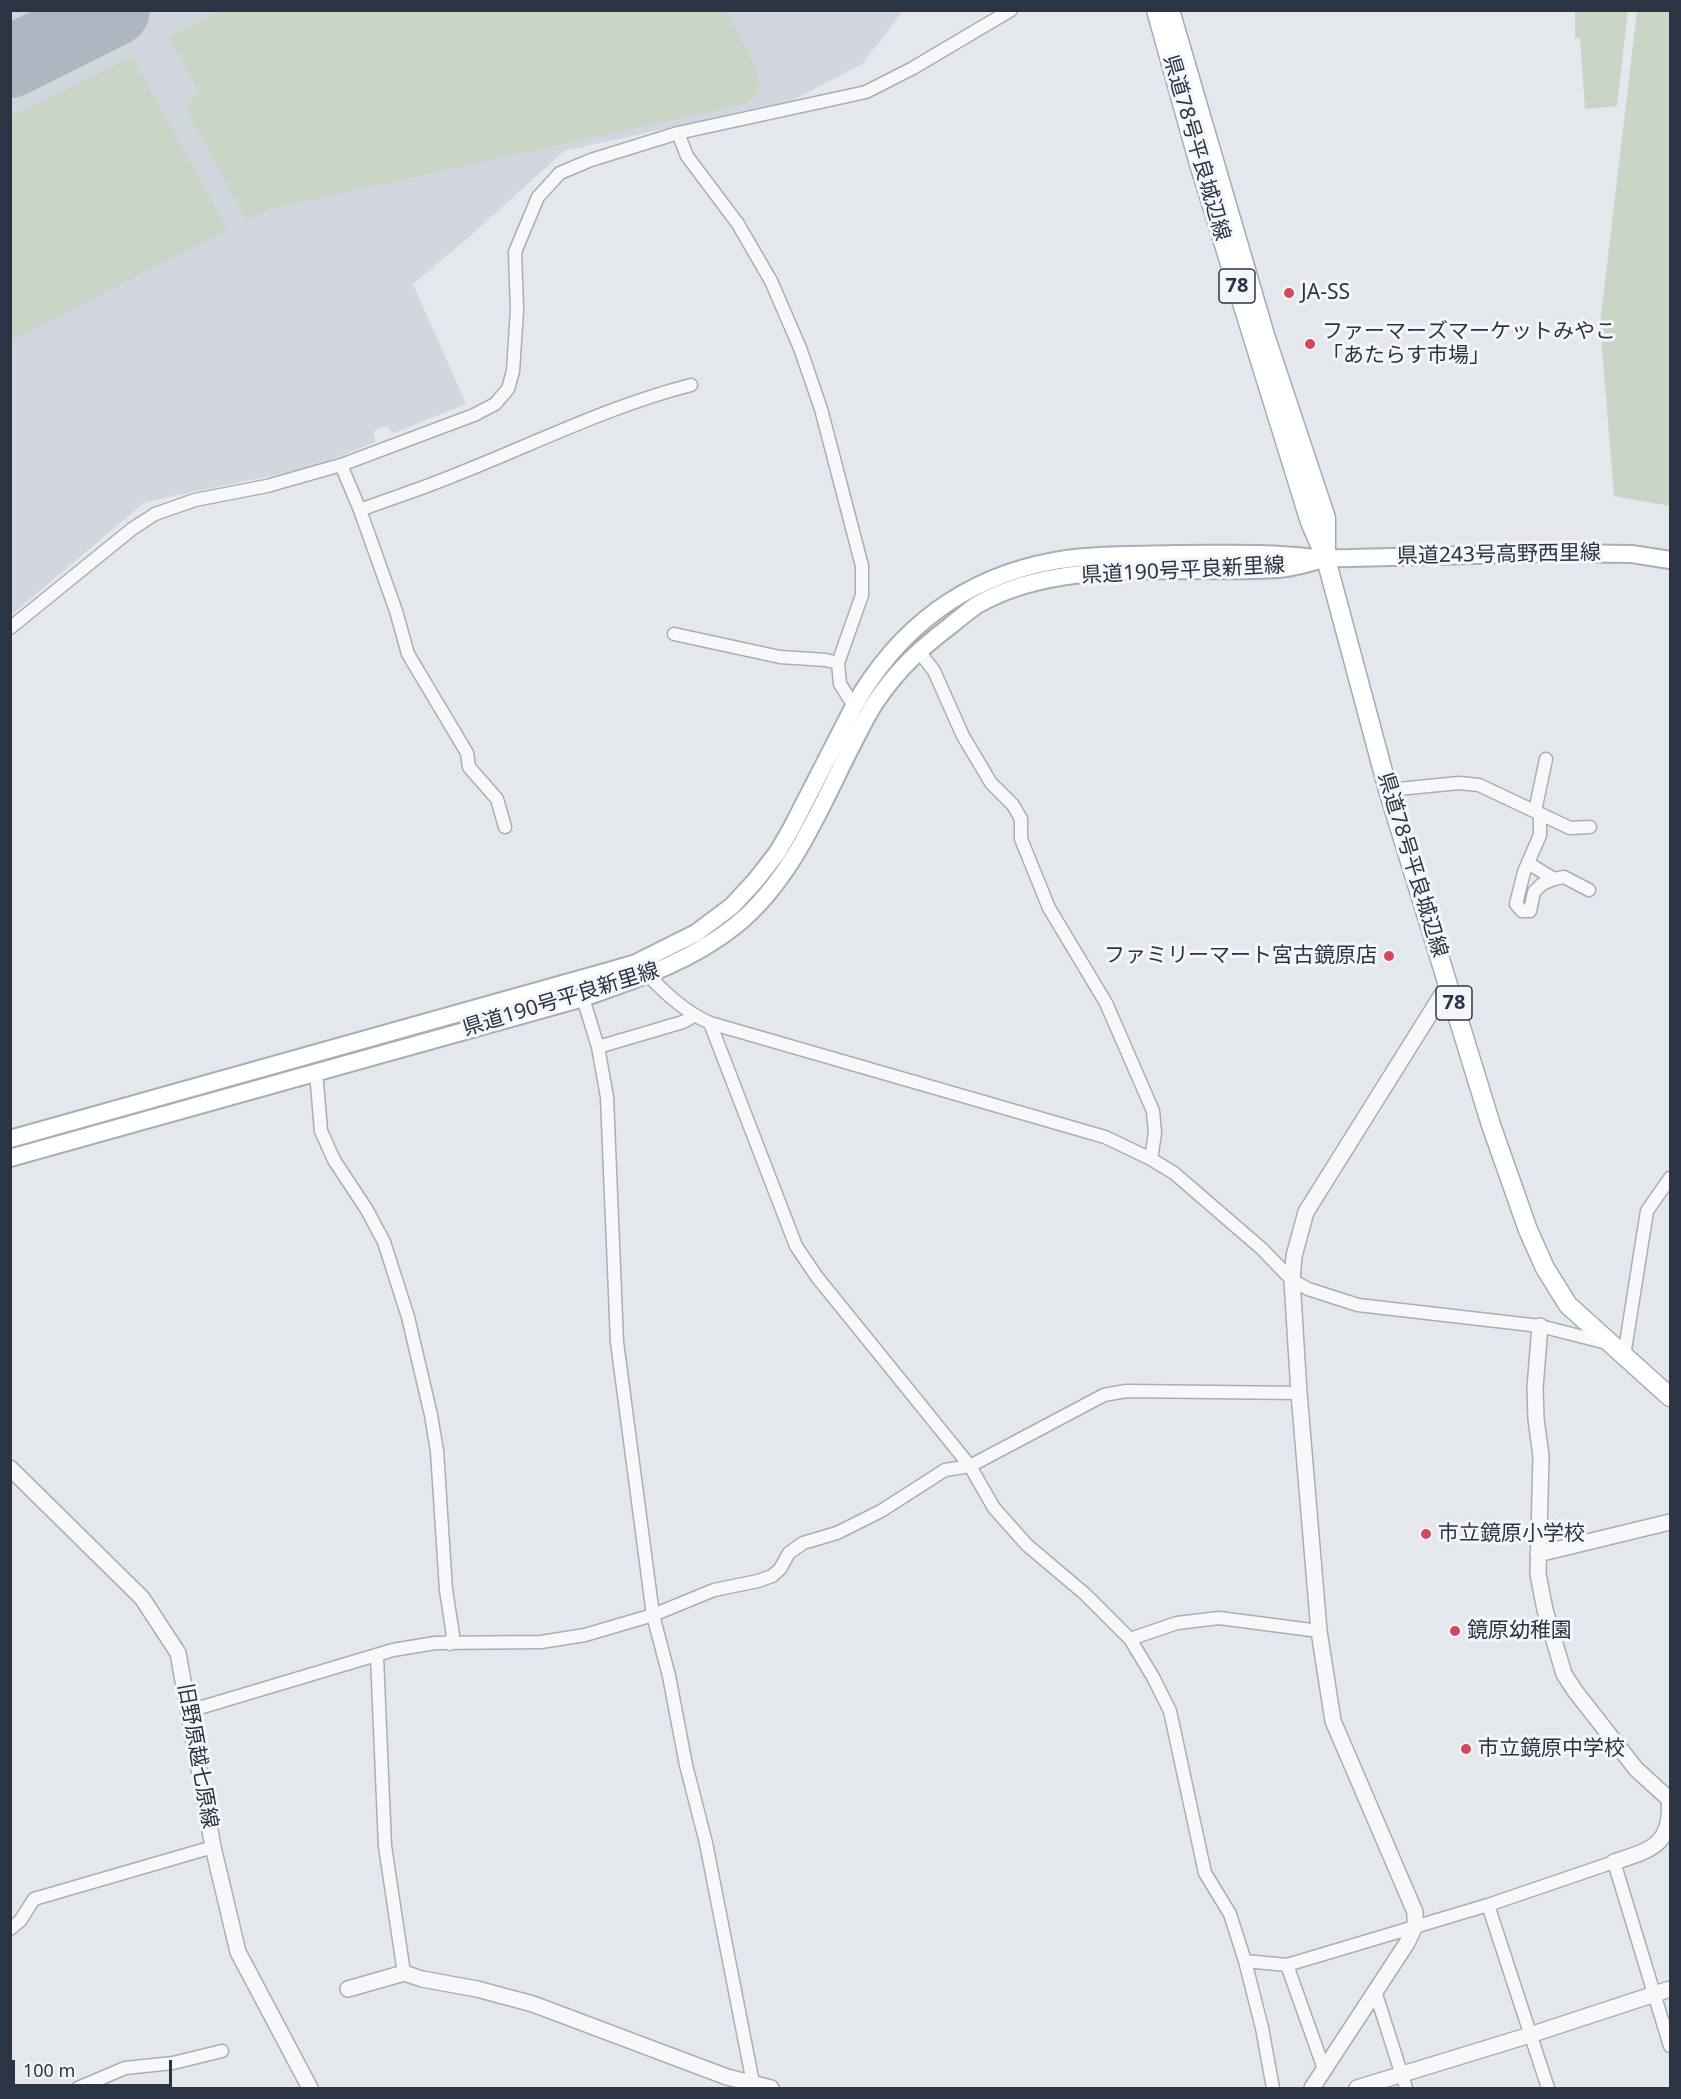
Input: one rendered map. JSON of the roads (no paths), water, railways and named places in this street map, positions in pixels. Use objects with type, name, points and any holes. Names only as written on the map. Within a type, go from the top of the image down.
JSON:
[{"type":"main road","name":"県道78号平良城辺線","points":[[1156,10],[1199,164],[1310,522],[1326,560],[1388,790],[1491,1125],[1528,1230],[1545,1268],[1568,1305],[1671,1397]]},
{"type":"main road","name":"県道78号平良城辺線","points":[[1170,10],[1265,335],[1326,518],[1326,560]]},
{"type":"main road","name":"県道190号平良新里線","points":[[10,1158],[584,998],[642,969],[732,906],[756,880],[777,853],[791,829],[864,688],[891,653],[916,625],[947,603],[986,582],[1020,569],[1054,561],[1139,555],[1277,553],[1326,560]]},
{"type":"main road","name":"県道243号高野西里線","points":[[1326,560],[1420,555],[1556,553],[1632,554],[1671,560]]},
{"type":"main road","name":"県道190号平良新里線","points":[[10,1139],[400,1031],[642,969],[664,969],[700,950],[735,927],[779,880],[806,836],[876,701],[906,661],[976,606],[1034,583],[1100,573],[1282,569],[1326,560]]},
{"type":"street","points":[[10,628],[132,529],[155,514],[195,500],[267,486],[341,465],[474,415],[495,404],[508,389],[513,371],[517,310],[515,252],[538,197],[560,173],[591,160],[678,133],[866,92],[913,69],[1011,10]]},
{"type":"street","points":[[678,133],[687,156],[738,224],[771,281],[800,348],[821,409],[862,566],[862,595],[838,663],[840,684],[854,706]]},
{"type":"street","points":[[360,510],[455,476],[587,419],[692,385]]},
{"type":"street","points":[[341,465],[360,510],[396,611],[408,654],[467,753],[470,767],[497,799],[505,827]]},
{"type":"street","points":[[674,634],[780,657],[838,663]]},
{"type":"street","points":[[918,650],[934,671],[963,736],[991,783],[1013,805],[1022,819],[1021,839],[1049,908],[1106,1004],[1153,1111],[1155,1133],[1151,1158]]},
{"type":"street","points":[[1546,759],[1538,813],[1540,835],[1528,863],[1516,904],[1522,911],[1530,911],[1534,892],[1542,884],[1563,877],[1588,890]]},
{"type":"street","points":[[1388,790],[1459,783],[1479,785],[1570,828],[1590,827]]},
{"type":"street","points":[[1528,863],[1554,879]]},
{"type":"street","points":[[642,969],[694,1016],[710,1023],[1105,1137],[1151,1158],[1174,1173],[1262,1249],[1292,1280],[1308,1289],[1358,1305],[1540,1326],[1618,1350],[1647,1211],[1671,1178]]},
{"type":"street","points":[[1312,2088],[1407,1943],[1415,1926],[1415,1912],[1333,1721],[1319,1631],[1299,1393],[1292,1280],[1294,1256],[1306,1212],[1448,985]]},
{"type":"street","points":[[584,998],[598,1047],[607,1097],[617,1342],[653,1615],[669,1676],[686,1765],[706,1843],[753,2087]]},
{"type":"street","points":[[598,1047],[683,1022],[694,1016]]},
{"type":"street","points":[[710,1023],[796,1246],[849,1318],[970,1466],[994,1508],[1027,1545],[1050,1567],[1085,1594],[1130,1639],[1153,1677],[1170,1711],[1205,1873],[1230,1914],[1245,1961],[1262,2028],[1273,2088]]},
{"type":"street","points":[[316,1072],[321,1131],[334,1160],[367,1210],[384,1242],[408,1317],[431,1415],[437,1451],[446,1590],[453,1635],[450,1644]]},
{"type":"street","points":[[1245,1961],[1287,1965],[1488,1905],[1652,1849],[1668,1836],[1671,1815],[1669,1799],[1636,1769],[1575,1691],[1564,1674],[1545,1610],[1538,1574],[1541,1456],[1535,1388],[1540,1326]]},
{"type":"street","points":[[189,1711],[393,1650],[435,1643],[563,1640],[585,1635],[653,1615],[714,1590],[772,1576],[780,1569],[789,1553],[803,1543],[837,1533],[881,1512],[945,1470],[970,1466],[1104,1395],[1138,1391],[1299,1393]]},
{"type":"street","name":"旧野原越七原線","points":[[10,1468],[142,1598],[178,1653],[213,1847],[238,1952],[310,2088]]},
{"type":"street","points":[[1538,1554],[1671,1522]]},
{"type":"street","points":[[1130,1639],[1177,1623],[1219,1618],[1319,1631]]},
{"type":"street","points":[[377,1656],[385,1846],[404,1973]]},
{"type":"street","points":[[10,1929],[20,1921],[33,1899],[213,1847]]},
{"type":"street","points":[[1614,1862],[1671,2046]]},
{"type":"street","points":[[1488,1905],[1548,2088]]},
{"type":"street","points":[[1287,1965],[1324,2069]]},
{"type":"street","points":[[348,1989],[404,1973],[422,1979],[477,1989],[533,2004],[753,2087],[771,2088]]},
{"type":"street","points":[[1357,2088],[1403,2081],[1530,2035],[1671,1989]]},
{"type":"street","points":[[1375,1991],[1403,2081]]},
{"type":"street","points":[[78,2088],[125,2068],[173,2062],[222,2051]]},
{"type":"place","name":"JA-SS","points":[[1289,293]]},
{"type":"place","name":"ファーマーズマーケットみやこ 「あたらす市場」","points":[[1310,344]]},
{"type":"place","name":"ファミリーマート宮古鏡原店","points":[[1389,956]]},
{"type":"place","name":"市立鏡原小学校","points":[[1426,1534]]},
{"type":"place","name":"鏡原幼稚園","points":[[1455,1631]]},
{"type":"place","name":"市立鏡原中学校","points":[[1466,1749]]}]
